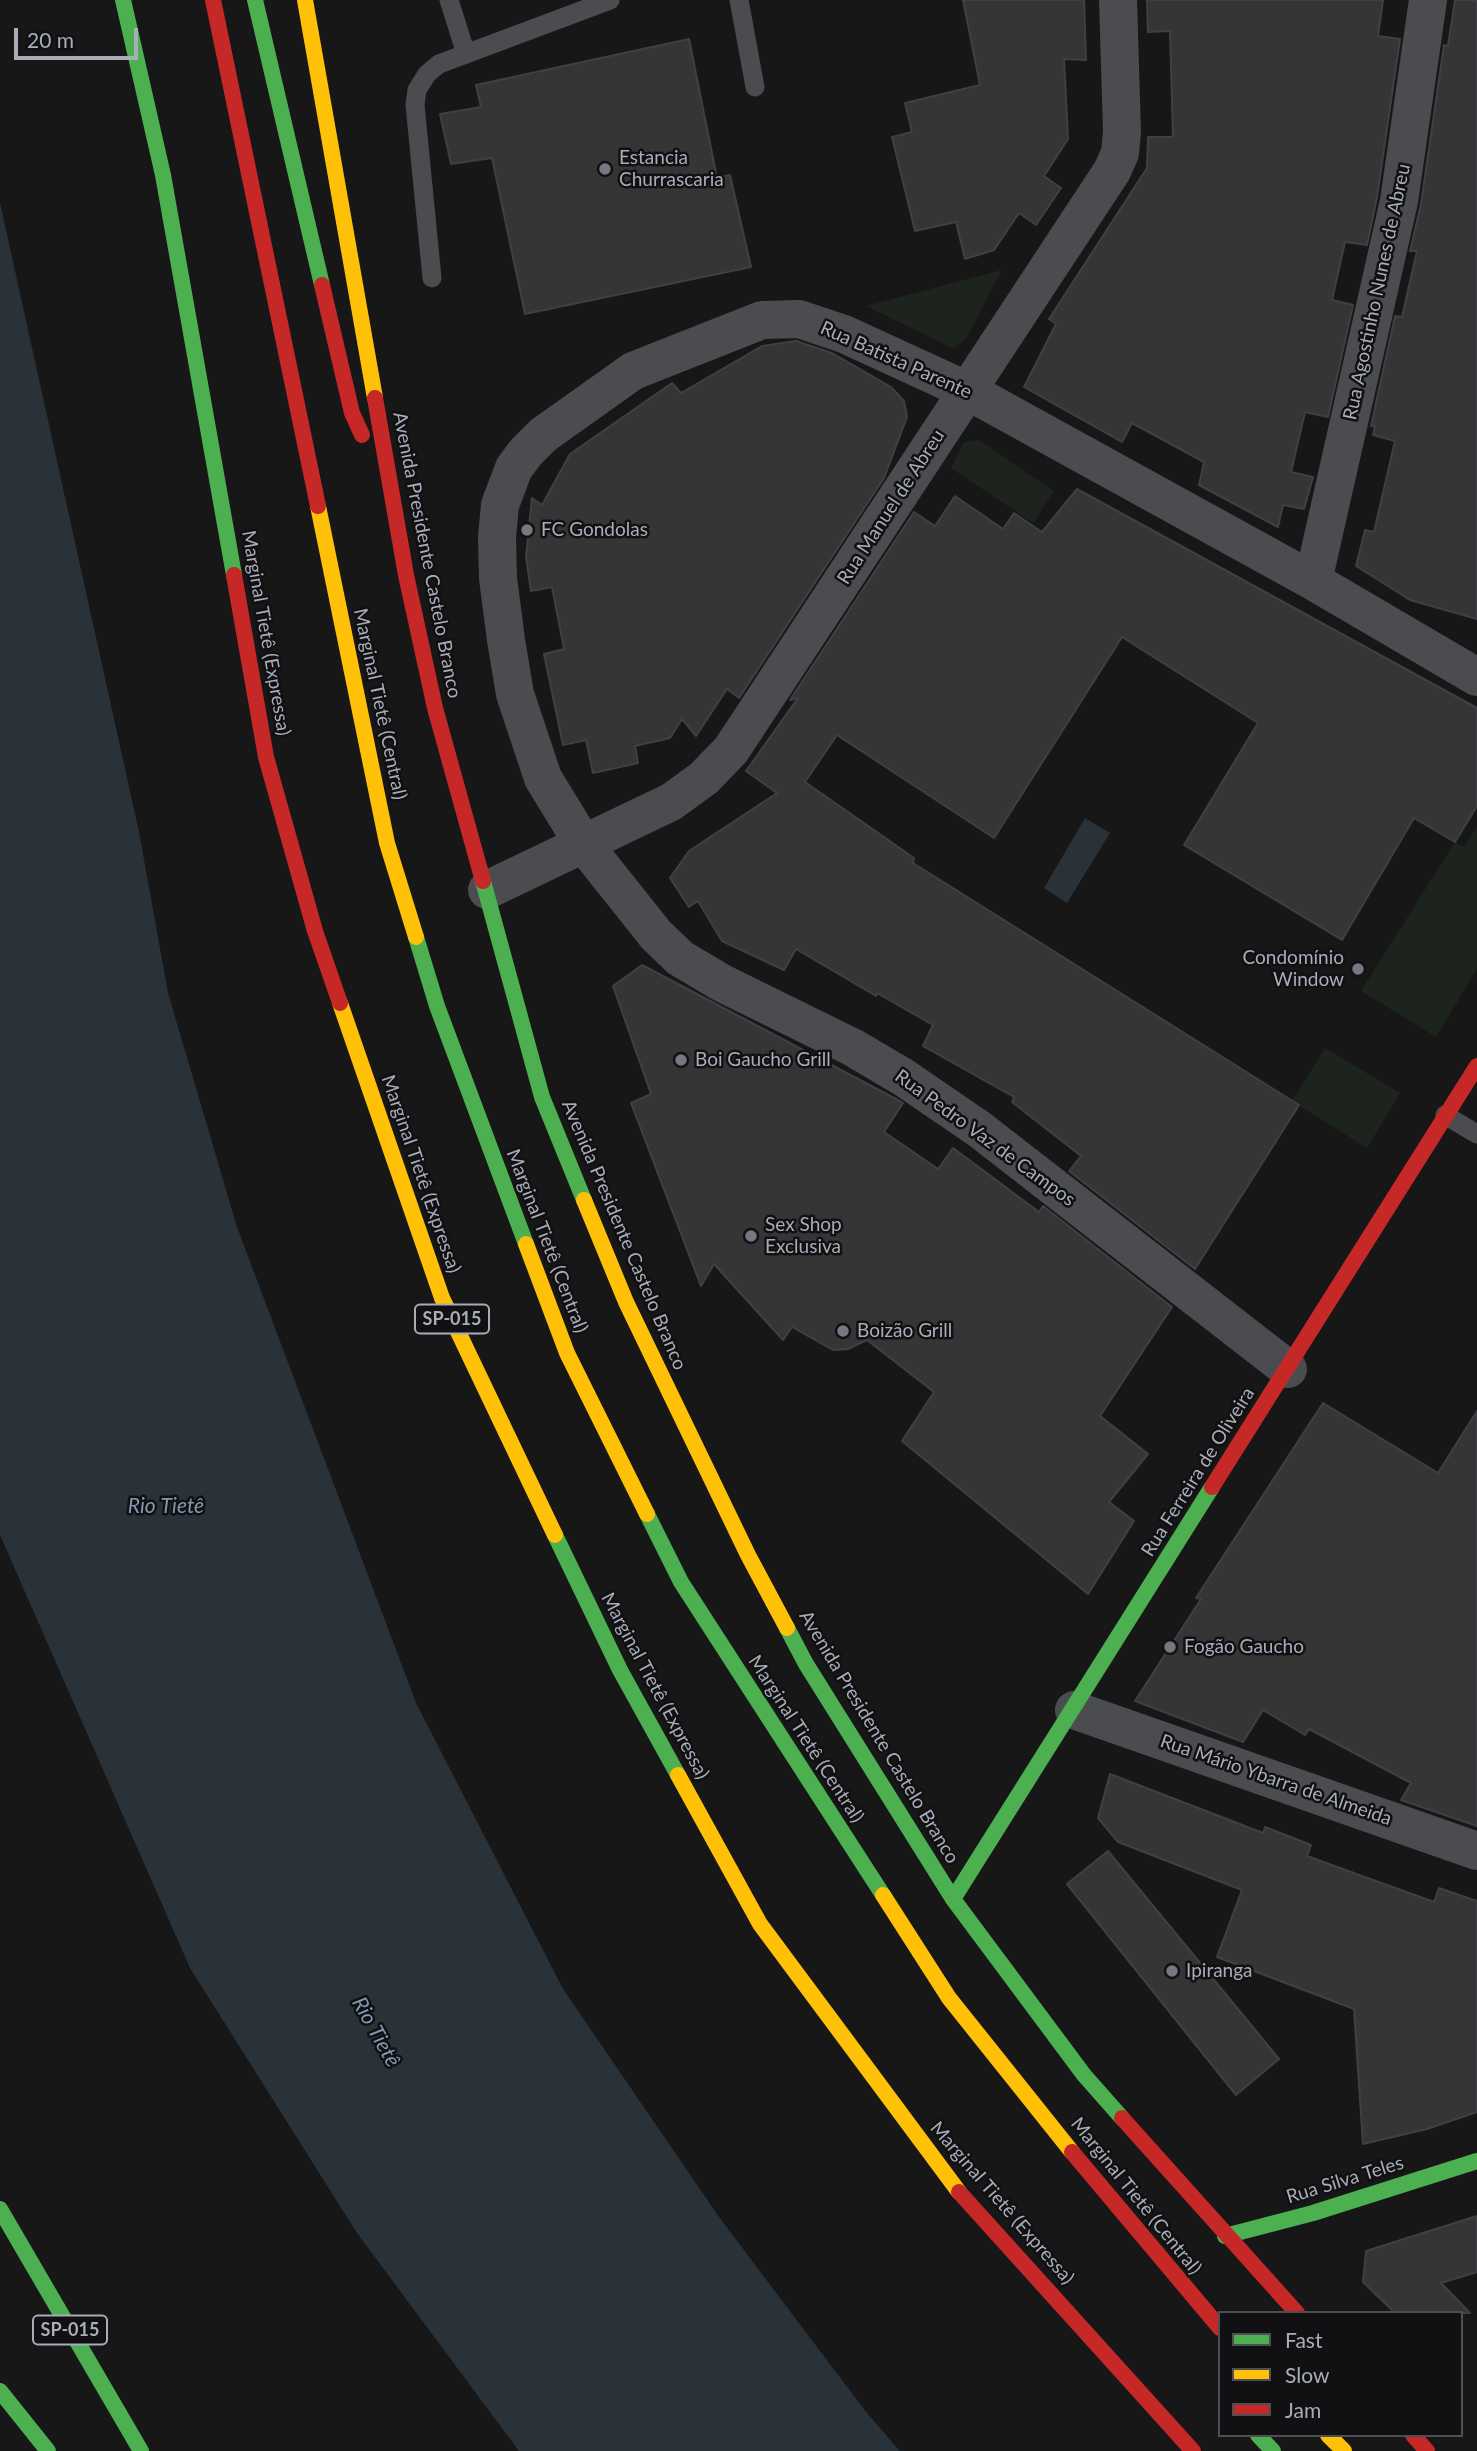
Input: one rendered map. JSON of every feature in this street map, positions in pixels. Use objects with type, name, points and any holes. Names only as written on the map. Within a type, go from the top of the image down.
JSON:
[{"type":"main road","name":"Marginal Tietê (Expressa)","points":[[123,0],[163,175],[266,757],[315,931],[442,1298],[620,1670],[760,1924],[943,2174],[1193,2451]]},
{"type":"main road","name":"Marginal Tietê (Central)","points":[[213,0],[387,843],[437,1006],[567,1353],[681,1582],[949,1998],[1130,2226],[1215,2323]]},
{"type":"main road","points":[[255,0],[352,413],[363,438],[386,463]]},
{"type":"main road","name":"Avenida Presidente Castelo Branco","points":[[310,4],[386,463],[406,575],[435,708],[542,1097],[626,1302],[748,1555],[806,1664],[953,1899],[1084,2075],[1225,2236],[1295,2311]]},
{"type":"main road","name":"Rua Ferreira de Oliveira","points":[[953,1899],[1477,1067]]},
{"type":"main road","name":"Rua Silva Teles","points":[[1225,2236],[1313,2213],[1477,2161]]},
{"type":"main road","name":"SP-015","points":[[0,2209],[141,2451]]},
{"type":"main road","points":[[0,2391],[48,2451]]},
{"type":"main road","points":[[1260,2437],[1273,2451]]},
{"type":"main road","points":[[1330,2437],[1344,2451]]},
{"type":"main road","points":[[1415,2437],[1427,2451]]},
{"type":"street","name":"Rua Manuel de Abreu","points":[[487,890],[582,842],[671,802],[704,778],[731,750],[1112,171],[1120,153],[1118,0]]},
{"type":"street","name":"Rua Agostinho Nunes de Abreu","points":[[1312,581],[1399,201],[1428,0]]},
{"type":"street","name":"Rua Batista Parente","points":[[582,842],[543,778],[516,694],[498,578],[498,527],[506,487],[514,468],[543,435],[633,371],[762,320],[799,319],[832,330],[968,391],[1312,581],[1477,677]]},
{"type":"street","name":"Rua Pedro Vaz de Campos","points":[[582,842],[656,935],[680,958],[903,1077],[979,1129],[1288,1369]]},
{"type":"street","name":"Rua Mário Ybarra de Almeida","points":[[1074,1710],[1477,1851]]},
{"type":"lane","points":[[449,0],[466,54]]},
{"type":"lane","points":[[432,278],[415,106],[416,90],[427,74],[439,64],[610,0]]},
{"type":"lane","points":[[739,0],[755,87]]},
{"type":"lane","points":[[1445,1115],[1477,1135]]},
{"type":"shaded area","points":[[1002,270],[967,337],[954,349],[866,306]]},
{"type":"shaded area","points":[[979,440],[1054,491],[1033,523],[951,468],[964,442]]},
{"type":"shaded area","points":[[1477,827],[1477,969],[1436,1037],[1361,991],[1455,842],[1464,847]]},
{"type":"shaded area","points":[[1325,1048],[1400,1093],[1367,1148],[1292,1101]]},
{"type":"water","name":"Rio Tietê","points":[[0,203],[139,832],[168,993],[237,1227],[416,1703],[563,1989],[719,2217],[866,2412],[900,2451],[519,2451],[357,2233],[190,1968],[0,1535]]},
{"type":"water","points":[[1085,818],[1110,833],[1067,903],[1044,888]]},
{"type":"building","points":[[963,0],[1084,0],[1086,60],[1064,59],[1068,139],[1044,176],[1061,188],[1036,225],[1019,213],[994,250],[965,259],[956,222],[915,231],[892,137],[912,132],[905,103],[980,85]]},
{"type":"building","points":[[1147,0],[1383,0],[1378,36],[1400,39],[1377,197],[1367,245],[1345,242],[1332,300],[1353,305],[1328,417],[1305,412],[1291,472],[1313,477],[1304,509],[1283,505],[1278,527],[1199,485],[1204,462],[1132,423],[1122,442],[1024,387],[1056,324],[1049,319],[1147,168],[1148,137],[1173,137],[1170,31],[1148,32]]},
{"type":"building","points":[[1455,0],[1477,0],[1477,619],[1410,600],[1356,566],[1365,530],[1374,532],[1395,441],[1373,435],[1375,426],[1371,426],[1395,316],[1402,317],[1417,251],[1410,251],[1421,204],[1444,45],[1448,46]]},
{"type":"building","name":"Estancia Churrascaria","points":[[689,39],[717,178],[730,175],[751,267],[525,314],[492,158],[451,164],[440,114],[481,107],[476,85]]},
{"type":"building","points":[[796,341],[832,353],[891,387],[904,401],[907,417],[884,478],[739,698],[727,689],[696,736],[682,719],[670,738],[635,746],[638,763],[593,773],[586,740],[563,745],[544,654],[564,649],[552,587],[531,591],[526,557],[532,498],[542,505],[570,454],[672,383],[681,393],[762,346]]},
{"type":"building","points":[[1077,489],[1477,708],[1477,806],[1455,842],[1414,818],[1342,940],[1184,845],[1258,723],[1122,637],[994,838],[837,735],[805,782],[914,858],[913,863],[1299,1105],[1195,1269],[1069,1171],[1081,1156],[1012,1102],[1014,1097],[923,1046],[933,1025],[877,993],[876,996],[796,949],[784,970],[722,941],[698,901],[689,907],[670,878],[689,851],[777,793],[746,771],[798,698],[790,700],[914,512],[935,526],[955,496],[1003,529],[1014,513],[1042,532]]},
{"type":"building","points":[[642,965],[903,1103],[884,1132],[938,1169],[953,1148],[1039,1212],[1043,1206],[1172,1307],[1100,1416],[1148,1454],[1109,1502],[1134,1521],[1088,1594],[902,1441],[934,1392],[867,1340],[848,1349],[833,1350],[792,1327],[783,1340],[714,1264],[701,1286],[631,1103],[651,1094],[613,986]]},
{"type":"building","points":[[1323,1403],[1438,1473],[1477,1411],[1477,1826],[1401,1800],[1411,1783],[1309,1729],[1305,1735],[1263,1710],[1243,1742],[1135,1701],[1201,1599],[1196,1598]]},
{"type":"building","points":[[1110,1774],[1263,1833],[1265,1827],[1311,1845],[1307,1856],[1434,1902],[1439,1888],[1477,1901],[1477,2112],[1427,2129],[1363,2144],[1354,2009],[1217,1957],[1242,1890],[1118,1842],[1098,1818]]},
{"type":"building","name":"Ipiranga","points":[[1108,1851],[1279,2059],[1236,2095],[1067,1884]]},
{"type":"building","points":[[1477,2216],[1477,2272],[1441,2283],[1470,2313],[1393,2311],[1363,2282],[1366,2251]]},
{"type":"traffic: fast","points":[[123,0],[163,175],[234,575]]},
{"type":"traffic: fast","points":[[255,0],[322,285]]},
{"type":"traffic: fast","points":[[483,881],[542,1097],[584,1200]]},
{"type":"traffic: fast","points":[[416,937],[437,1006],[526,1244]]},
{"type":"traffic: fast","points":[[953,1899],[1212,1487]]},
{"type":"traffic: fast","points":[[647,1514],[681,1582],[883,1895]]},
{"type":"traffic: fast","points":[[555,1535],[620,1670],[678,1775]]},
{"type":"traffic: fast","points":[[787,1628],[806,1664],[953,1899],[1084,2075],[1122,2118]]},
{"type":"traffic: fast","points":[[1225,2236],[1313,2213],[1477,2161]]},
{"type":"traffic: fast","points":[[0,2209],[141,2451]]},
{"type":"traffic: fast","points":[[0,2391],[48,2451]]},
{"type":"traffic: fast","points":[[1260,2437],[1273,2451]]},
{"type":"traffic: slow","points":[[305,0],[375,398]]},
{"type":"traffic: slow","points":[[318,506],[387,843],[416,937]]},
{"type":"traffic: slow","points":[[340,1003],[442,1298],[555,1535]]},
{"type":"traffic: slow","points":[[584,1200],[626,1302],[748,1555],[787,1628]]},
{"type":"traffic: slow","points":[[526,1244],[567,1353],[647,1514]]},
{"type":"traffic: slow","points":[[678,1775],[760,1924],[959,2192]]},
{"type":"traffic: slow","points":[[883,1895],[949,1998],[1072,2152]]},
{"type":"traffic: slow","points":[[1330,2437],[1344,2451]]},
{"type":"traffic: jam","points":[[213,0],[318,506]]},
{"type":"traffic: jam","points":[[322,285],[352,413],[362,435]]},
{"type":"traffic: jam","points":[[375,398],[406,575],[435,708],[483,881]]},
{"type":"traffic: jam","points":[[234,575],[266,757],[315,931],[340,1003]]},
{"type":"traffic: jam","points":[[1212,1487],[1477,1066]]},
{"type":"traffic: jam","points":[[1122,2118],[1295,2311]]},
{"type":"traffic: jam","points":[[1072,2152],[1218,2326]]},
{"type":"traffic: jam","points":[[959,2192],[1193,2451]]},
{"type":"traffic: jam","points":[[1415,2437],[1427,2451]]},
{"type":"place","name":"Estancia Churrascaria","points":[[605,169]]},
{"type":"place","name":"FC Gondolas","points":[[527,530]]},
{"type":"place","name":"Condomínio Window","points":[[1358,969]]},
{"type":"place","name":"Boi Gaucho Grill","points":[[681,1060]]},
{"type":"place","name":"Sex Shop Exclusiva","points":[[751,1236]]},
{"type":"place","name":"Boizão Grill","points":[[843,1331]]},
{"type":"place","name":"Fogão Gaucho","points":[[1170,1647]]},
{"type":"place","name":"Ipiranga","points":[[1172,1971]]}]
